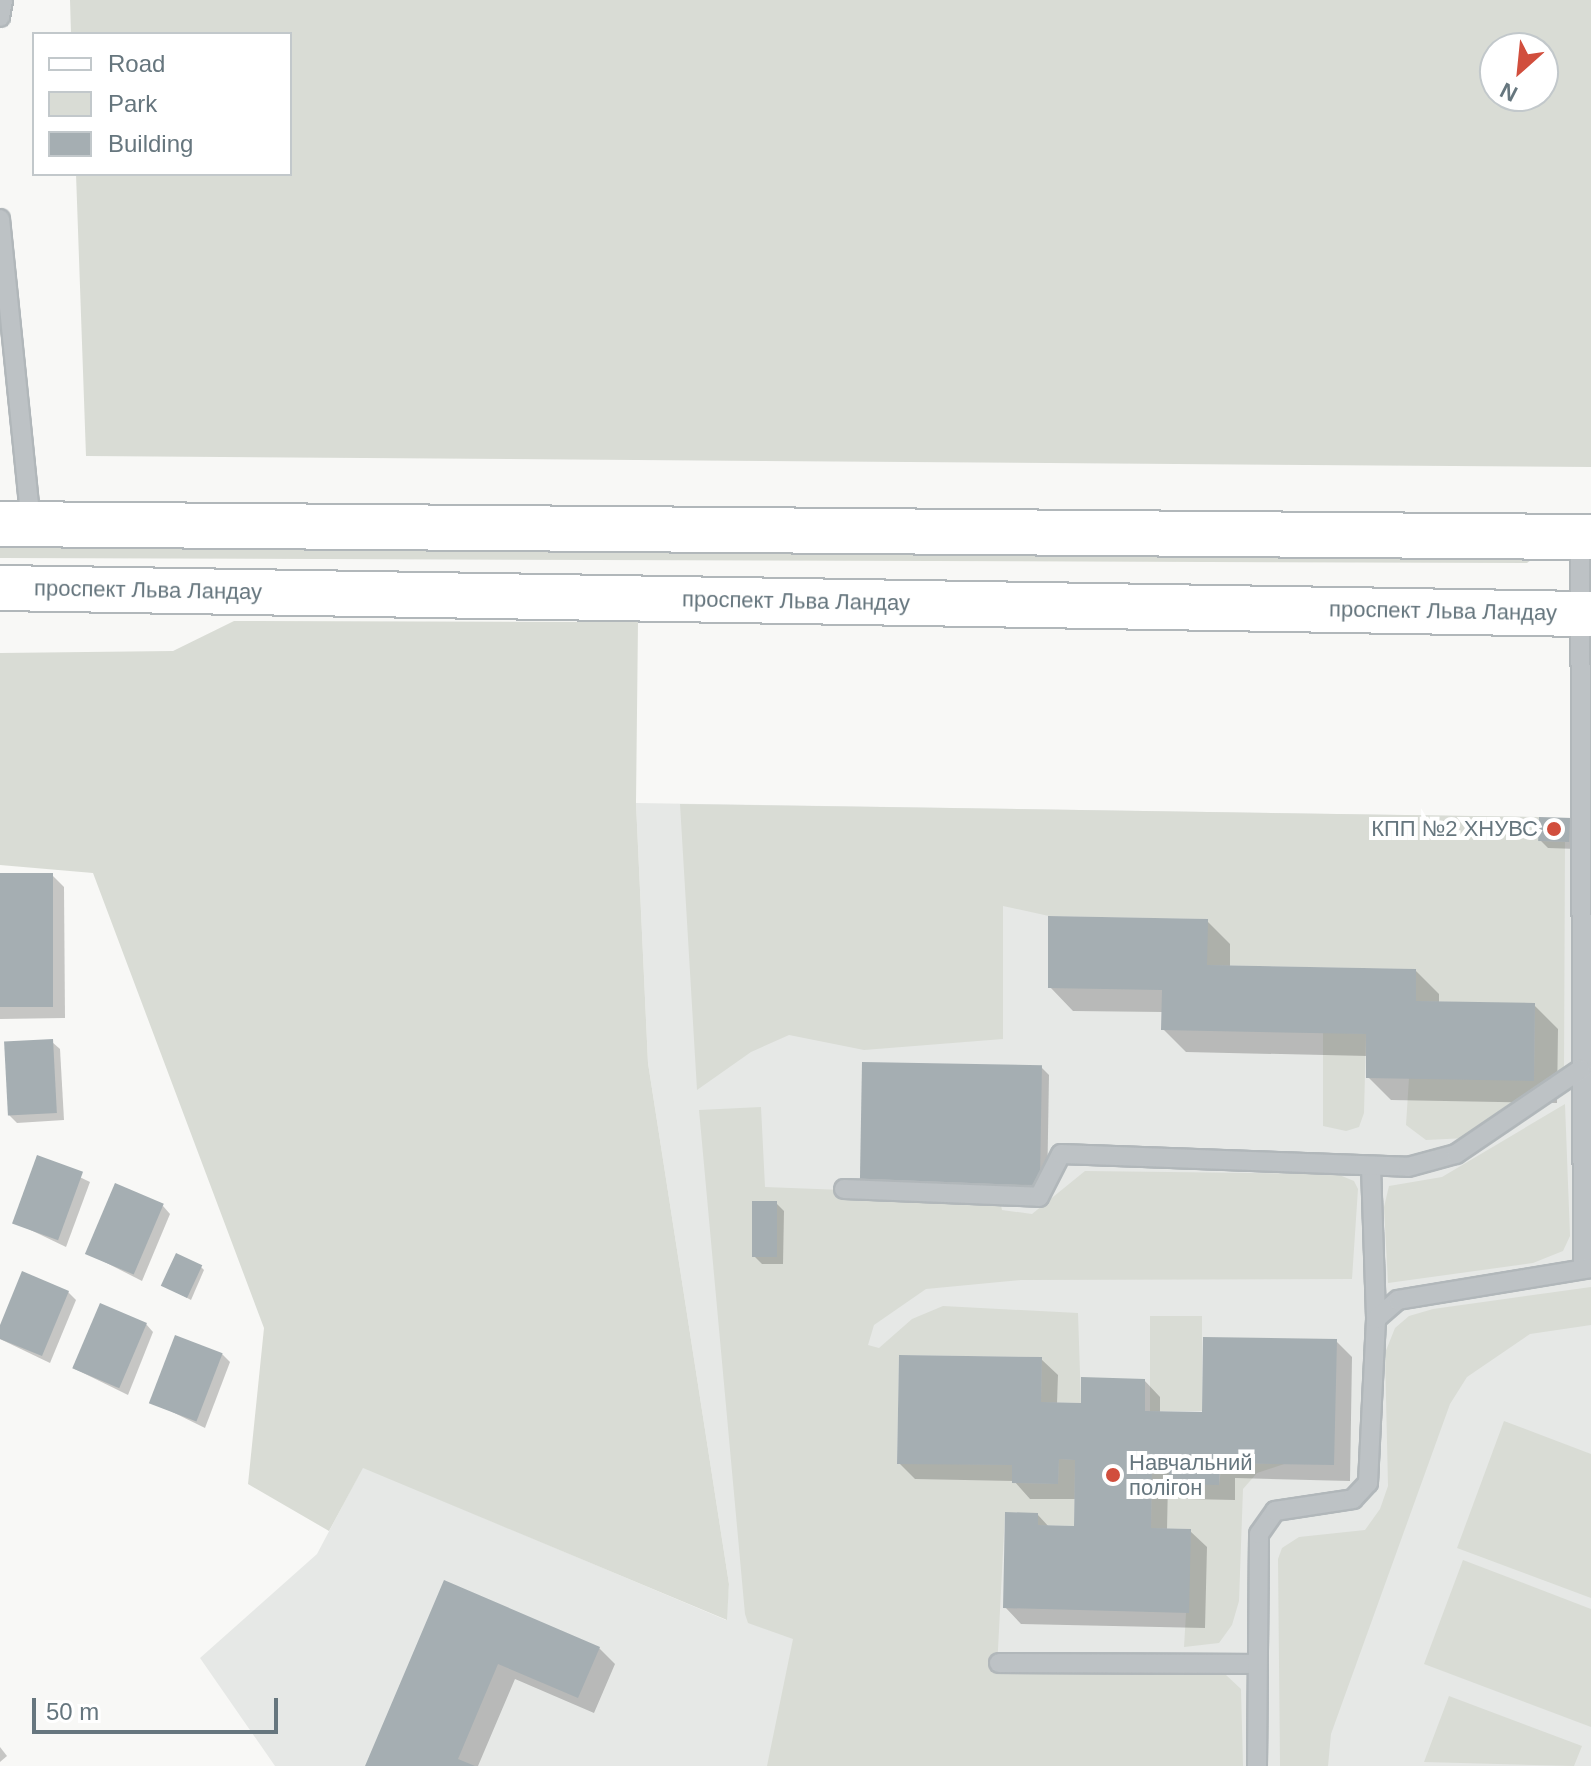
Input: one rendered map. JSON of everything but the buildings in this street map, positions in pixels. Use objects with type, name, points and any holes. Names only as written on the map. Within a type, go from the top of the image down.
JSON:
[{"type":"main road","points":[[16,524],[1586,537]]},
{"type":"main road","name":"проспект Льва Ландау","points":[[0,588],[1587,614]]},
{"type":"lane","points":[[0,17],[3,0]]},
{"type":"lane","points":[[0,219],[16,524]]},
{"type":"lane","points":[[1376,1319],[1398,1300],[1587,1269],[1581,1069],[1586,537]]},
{"type":"lane","points":[[844,1189],[1039,1197],[1061,1154],[1408,1167],[1456,1154],[1581,1069]]},
{"type":"lane","points":[[1257,1766],[1259,1534],[1265,1521],[1288,1507],[1353,1499],[1368,1483],[1376,1319],[1371,1166]]},
{"type":"lane","points":[[999,1663],[1256,1664]]},
{"type":"shaded area","points":[[636,803],[1591,818],[1591,1766],[275,1766],[200,1658],[317,1554],[363,1467],[726,1620],[729,1584],[648,1063]]},
{"type":"green space","points":[[70,0],[1591,0],[1591,467],[86,456],[76,176],[292,176],[292,32],[71,32]]},
{"type":"green space","points":[[0,544],[1535,557],[1527,563],[0,558]]},
{"type":"green space","points":[[234,621],[638,622],[636,803],[648,1063],[729,1584],[727,1620],[363,1468],[329,1531],[248,1484],[264,1328],[93,873],[0,865],[0,653],[173,651]]},
{"type":"green space","points":[[680,804],[1539,817],[1539,841],[1565,842],[1564,1072],[1467,1138],[1426,1140],[1406,1125],[1409,1078],[1534,1080],[1535,1004],[1416,1001],[1416,969],[1207,965],[1207,919],[1049,916],[1003,906],[1003,1039],[864,1050],[789,1035],[751,1052],[697,1090]]},
{"type":"green space","points":[[1323,1032],[1366,1034],[1364,1113],[1359,1127],[1346,1131],[1323,1126]]},
{"type":"green space","points":[[1565,1104],[1570,1236],[1563,1251],[1533,1263],[1388,1283],[1384,1207],[1389,1186],[1442,1177]]},
{"type":"green space","points":[[761,1107],[765,1187],[999,1196],[1002,1210],[1032,1214],[1085,1171],[1337,1174],[1354,1181],[1358,1189],[1352,1279],[1021,1280],[926,1289],[874,1325],[868,1345],[879,1348],[912,1319],[943,1306],[1078,1313],[1081,1403],[1041,1402],[1042,1357],[899,1355],[897,1463],[1012,1465],[1012,1483],[1058,1484],[1059,1459],[1075,1460],[1074,1526],[1038,1525],[1038,1513],[1005,1513],[997,1669],[1226,1675],[1241,1689],[1243,1766],[767,1766],[793,1639],[748,1623],[745,1614],[699,1110]]},
{"type":"green space","points":[[1591,1287],[1591,1325],[1530,1334],[1467,1377],[1450,1404],[1331,1734],[1328,1766],[1280,1766],[1278,1559],[1282,1548],[1299,1537],[1365,1530],[1380,1509],[1388,1486],[1385,1353],[1395,1328],[1409,1316],[1433,1309]]},
{"type":"green space","points":[[1150,1316],[1202,1316],[1202,1411],[1150,1411]]},
{"type":"green space","points":[[1504,1421],[1591,1454],[1591,1598],[1457,1548]]},
{"type":"green space","points":[[1222,1463],[1284,1464],[1257,1473],[1243,1489],[1239,1601],[1232,1625],[1219,1643],[1184,1647],[1191,1529],[1151,1528],[1152,1467],[1219,1485]]},
{"type":"green space","points":[[1463,1560],[1591,1609],[1591,1727],[1424,1664]]},
{"type":"green space","points":[[1449,1696],[1582,1746],[1574,1766],[1424,1762]]},
{"type":"place","name":"КПП №2 ХНУВС","points":[[1554,829]]},
{"type":"place","name":"Навчальний полігон","points":[[1113,1475]]}]
